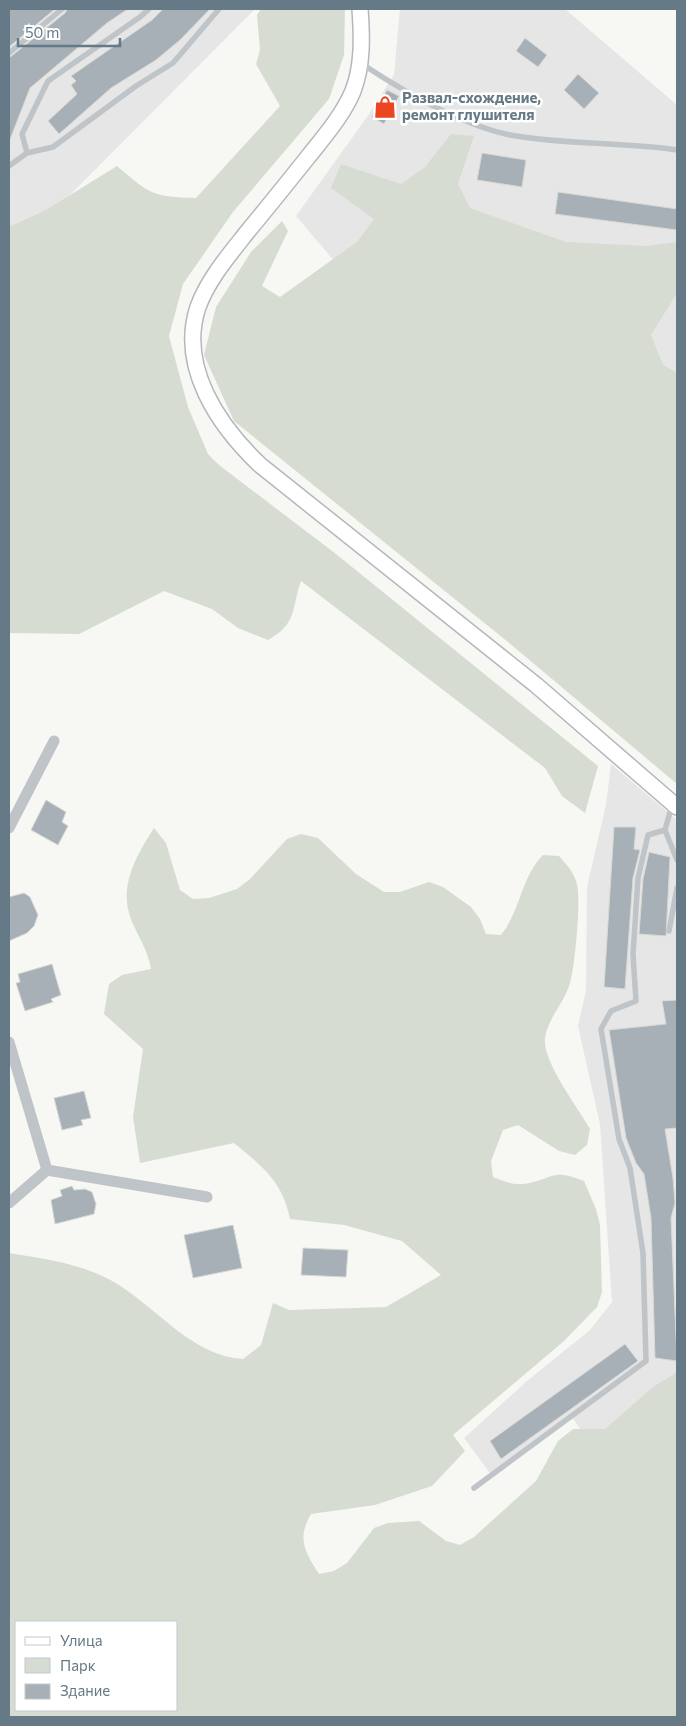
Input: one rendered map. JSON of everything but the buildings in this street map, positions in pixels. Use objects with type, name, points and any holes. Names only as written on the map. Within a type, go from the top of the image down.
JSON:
[{"type":"main road","points":[[360,9],[362,34],[360,63],[356,82],[347,103],[327,133],[214,277],[199,306],[193,338],[196,360],[206,392],[229,433],[260,465],[536,685],[675,805]]},
{"type":"street","points":[[9,828],[54,741]]},
{"type":"street","points":[[9,1042],[47,1170]]},
{"type":"street","points":[[47,1170],[208,1197]]},
{"type":"street","points":[[9,1203],[47,1170]]},
{"type":"lane","points":[[9,53],[62,9]]},
{"type":"lane","points":[[27,153],[22,134],[48,80],[149,9]]},
{"type":"lane","points":[[9,166],[27,153],[53,148],[136,86],[173,63],[219,9]]},
{"type":"lane","points":[[360,63],[392,84],[448,114],[508,134],[573,142],[677,150]]},
{"type":"lane","points":[[675,805],[665,830],[677,860]]},
{"type":"lane","points":[[474,1488],[646,1361],[643,1253],[630,1168],[619,1140],[601,1029],[611,1012],[636,1001],[633,954],[638,878],[648,835],[665,830]]},
{"type":"lane","points":[[669,931],[677,888]]},
{"type":"shaded area","points":[[9,9],[255,9],[39,226],[9,243]]},
{"type":"shaded area","points":[[400,9],[565,9],[677,105],[677,404],[359,290],[296,216],[367,117],[394,75]]},
{"type":"shaded area","points":[[611,764],[677,820],[677,1377],[592,1446],[572,1417],[493,1477],[464,1438],[527,1381],[590,1330],[612,1302],[600,1124],[578,1026],[586,991],[587,887],[606,805]]},
{"type":"green space","points":[[261,9],[345,9],[344,55],[329,99],[233,212],[183,284],[169,336],[188,407],[208,454],[219,465],[336,554],[598,766],[585,813],[562,796],[545,768],[301,581],[289,621],[278,634],[268,640],[238,628],[212,609],[164,591],[79,634],[9,633],[9,227],[46,210],[117,166],[137,183],[152,192],[170,197],[196,198],[280,106],[256,64],[260,50],[257,15]]},
{"type":"green space","points":[[451,134],[474,136],[458,184],[470,208],[566,242],[646,246],[677,242],[677,293],[651,335],[663,365],[677,373],[677,784],[508,642],[234,421],[204,355],[216,307],[251,252],[282,221],[288,231],[262,286],[280,297],[357,242],[374,219],[331,188],[341,164],[401,184],[425,167]]},
{"type":"green space","points":[[154,828],[166,843],[180,890],[193,899],[209,898],[237,889],[250,879],[287,839],[301,834],[318,838],[356,874],[384,892],[400,892],[429,882],[443,887],[471,907],[480,919],[486,934],[501,935],[513,915],[530,873],[543,855],[559,856],[575,877],[578,900],[573,971],[569,987],[550,1023],[545,1038],[549,1059],[590,1129],[587,1145],[575,1155],[559,1151],[518,1125],[503,1130],[491,1161],[493,1177],[511,1183],[523,1184],[558,1175],[584,1181],[596,1209],[600,1225],[602,1292],[597,1307],[564,1341],[453,1435],[465,1451],[432,1486],[375,1505],[311,1514],[303,1537],[309,1558],[319,1574],[334,1571],[347,1563],[374,1528],[388,1523],[419,1521],[446,1541],[460,1545],[474,1537],[536,1481],[558,1441],[573,1429],[605,1429],[653,1387],[677,1372],[677,1717],[9,1717],[9,1253],[66,1263],[93,1272],[134,1295],[193,1341],[225,1356],[243,1359],[261,1345],[273,1303],[289,1310],[386,1307],[441,1275],[402,1241],[344,1225],[290,1219],[287,1206],[277,1185],[254,1159],[234,1143],[140,1163],[133,1117],[143,1049],[104,1014],[109,984],[122,975],[151,969],[146,952],[129,913],[127,900],[127,887],[130,875],[140,851]]},
{"type":"place","name":"Развал-схождение, ремонт глушителя","points":[[385,107]]}]
